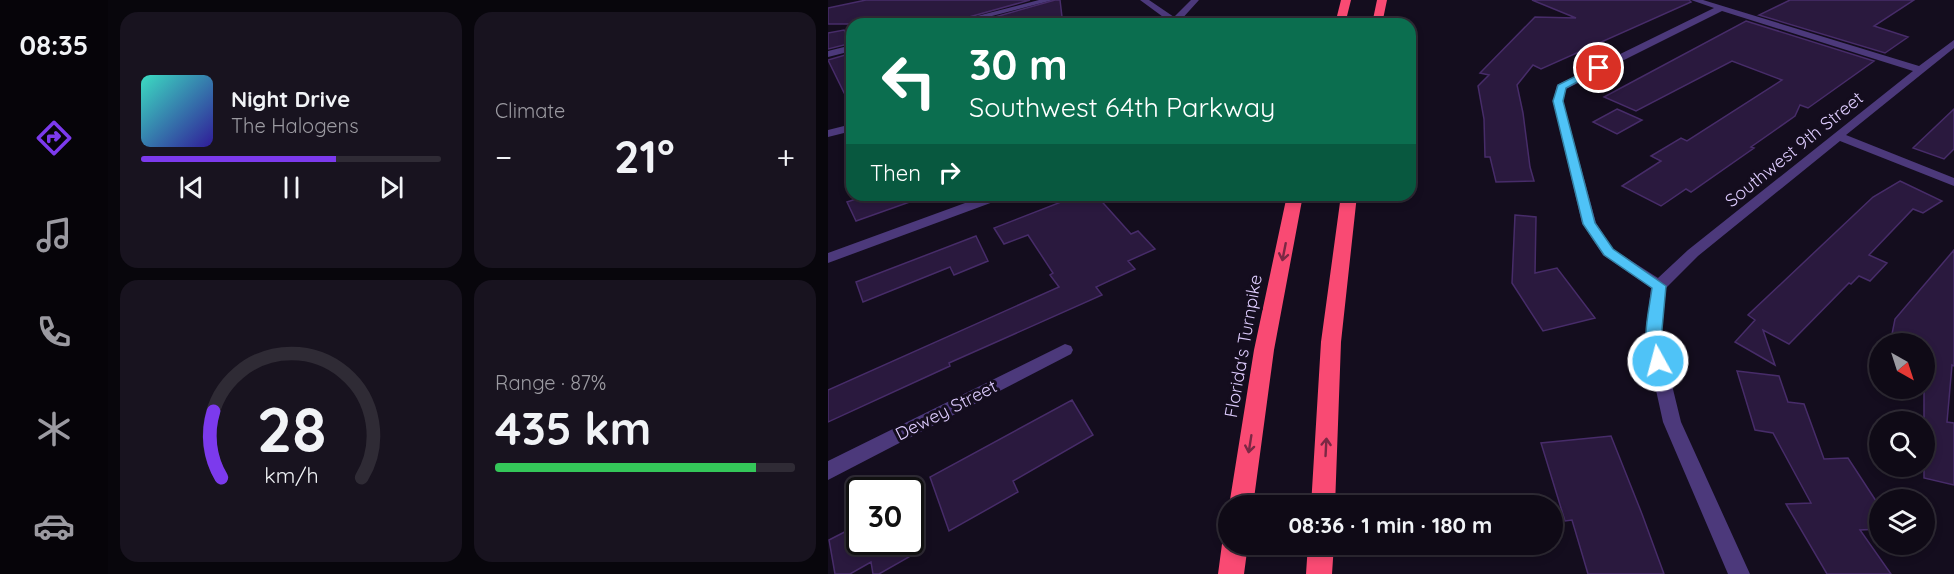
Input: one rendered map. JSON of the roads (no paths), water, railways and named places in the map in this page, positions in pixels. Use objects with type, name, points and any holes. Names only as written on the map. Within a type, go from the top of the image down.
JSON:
[{"type":"highway","points":[[1342,18],[1346,0]]},
{"type":"highway","points":[[1378,18],[1382,0]]},
{"type":"highway","name":"Florida's Turnpike","points":[[1243,495],[1264,350],[1294,201]]},
{"type":"highway","points":[[1324,495],[1331,342],[1348,201]]},
{"type":"highway","points":[[1231,574],[1234,555]]},
{"type":"highway","points":[[1319,574],[1320,555]]},
{"type":"street","points":[[975,18],[1049,0]]},
{"type":"street","points":[[1144,0],[1169,18]]},
{"type":"street","points":[[1180,18],[1194,0]]},
{"type":"street","points":[[1695,0],[1920,70]]},
{"type":"street","points":[[1721,8],[1561,87],[1558,101],[1589,224],[1608,252],[1659,286],[1653,340],[1672,422],[1739,574]]},
{"type":"street","name":"Southwest 9th Street","points":[[1659,286],[1693,253],[1954,43]]},
{"type":"street","points":[[828,54],[846,50]]},
{"type":"street","points":[[828,134],[846,129]]},
{"type":"street","points":[[1840,137],[1954,182]]},
{"type":"street","points":[[828,258],[983,201]]},
{"type":"street","name":"Dewey Street","points":[[828,471],[1065,350]]}]
